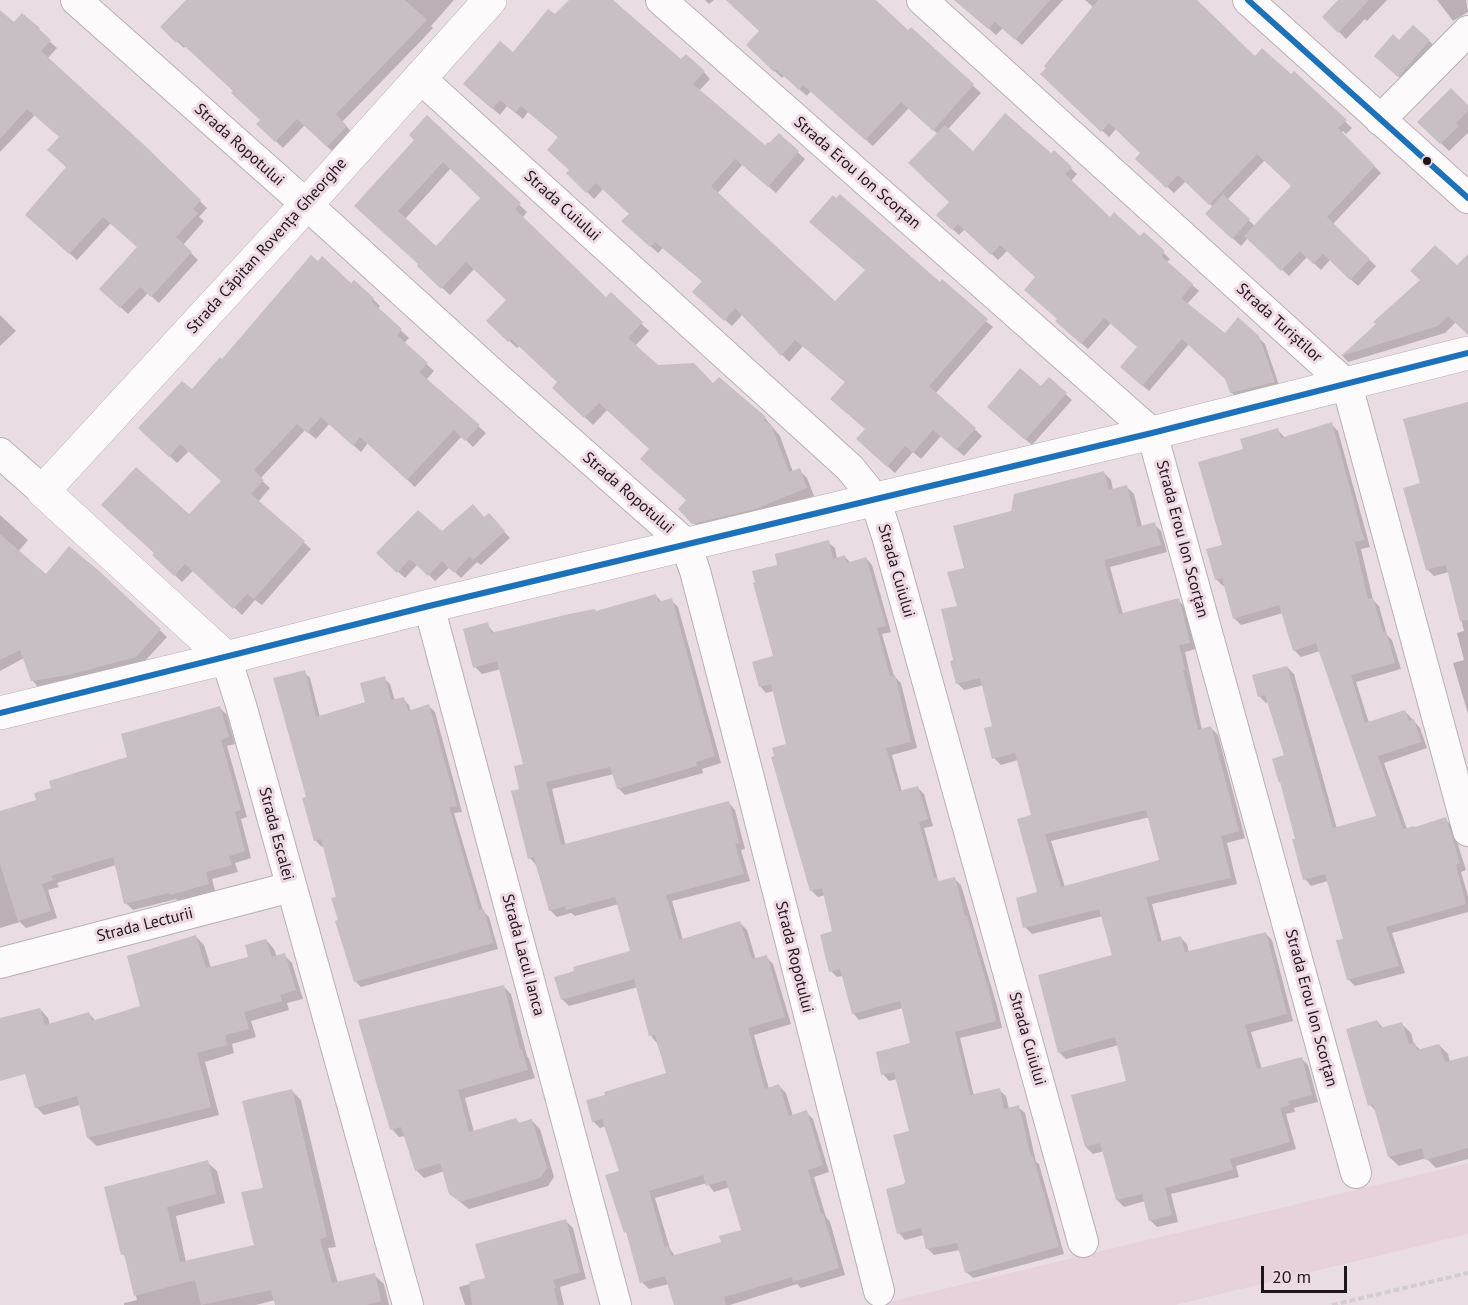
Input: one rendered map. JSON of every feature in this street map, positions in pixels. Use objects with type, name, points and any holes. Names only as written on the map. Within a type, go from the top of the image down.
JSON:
[{"type":"street","name":"Strada Ropotului","points":[[76,0],[685,543],[695,571],[745,763],[879,1291]]},
{"type":"street","name":"Strada Căpitan Rovența Gheorghe","points":[[43,491],[306,205],[490,0]]},
{"type":"street","name":"Strada Erou Ion Scorțan","points":[[660,0],[1152,433],[1356,1173]]},
{"type":"street","name":"Strada Turiștilor","points":[[922,0],[1347,385]]},
{"type":"street","points":[[1248,0],[1468,198]]},
{"type":"street","points":[[1380,120],[1468,31]]},
{"type":"street","name":"Strada Cuiului","points":[[419,77],[850,468],[875,499],[1083,1242]]},
{"type":"street","points":[[0,713],[685,543],[1152,433],[1468,354]]},
{"type":"street","points":[[1347,385],[1468,831]]},
{"type":"street","name":"Strada Escalei","points":[[0,453],[226,658],[242,705],[408,1305]]},
{"type":"street","name":"Strada Lacul Ianca","points":[[429,606],[616,1305]]},
{"type":"street","name":"Strada Lecturii","points":[[0,963],[291,887]]},
{"type":"path","points":[[1332,1305],[1468,1274]]},
{"type":"shaded area","points":[[1468,1163],[1468,1234],[1175,1305],[877,1305]]},
{"type":"building","points":[[186,0],[405,0],[427,20],[336,114],[347,126],[327,147],[297,119],[275,142],[256,124],[260,120],[231,93],[233,91],[178,40],[176,43],[160,27]]},
{"type":"building","points":[[569,0],[613,0],[681,59],[686,54],[705,71],[693,84],[765,145],[779,133],[799,151],[768,187],[735,159],[711,186],[835,301],[865,270],[809,222],[833,195],[836,198],[840,194],[940,282],[942,279],[988,319],[929,386],[976,428],[956,450],[933,430],[913,453],[905,446],[887,467],[856,439],[865,429],[830,399],[845,382],[795,340],[781,356],[735,308],[724,321],[692,292],[702,281],[655,242],[650,247],[621,221],[629,214],[596,183],[586,193],[566,173],[569,170],[547,150],[558,137],[521,106],[515,113],[500,100],[492,109],[463,84],[500,41],[513,52],[548,9],[555,14]]},
{"type":"building","points":[[726,0],[876,0],[908,30],[911,27],[974,84],[933,131],[901,102],[865,140],[803,85],[799,90],[776,69],[774,72],[746,45],[759,31]]},
{"type":"building","points":[[954,0],[1050,0],[1015,40],[995,22],[988,29]]},
{"type":"building","points":[[1098,0],[1197,0],[1255,56],[1262,48],[1291,74],[1294,71],[1347,120],[1338,128],[1375,166],[1327,217],[1370,259],[1350,280],[1323,254],[1313,264],[1300,251],[1281,271],[1244,236],[1291,186],[1257,154],[1209,205],[1178,175],[1166,188],[1135,159],[1140,153],[1109,123],[1101,132],[1040,74]]},
{"type":"building","points":[[1338,0],[1369,0],[1338,33],[1322,17]]},
{"type":"building","points":[[0,10],[14,22],[22,13],[40,28],[51,40],[41,51],[201,200],[193,209],[198,213],[176,237],[192,252],[151,297],[140,287],[120,308],[99,289],[137,247],[103,217],[69,254],[25,215],[66,167],[47,150],[59,137],[27,109],[0,139]]},
{"type":"building","points":[[1413,25],[1430,40],[1398,77],[1374,56],[1393,34],[1399,40]]},
{"type":"building","points":[[1451,88],[1468,105],[1468,111],[1456,123],[1459,126],[1440,144],[1417,122]]},
{"type":"building","points":[[1005,113],[1051,153],[1054,150],[1072,167],[1065,174],[1110,217],[1114,212],[1140,236],[1144,232],[1165,251],[1161,256],[1193,284],[1181,298],[1225,333],[1238,317],[1259,336],[1275,382],[1230,393],[1225,379],[1182,339],[1142,386],[1120,367],[1137,347],[1104,318],[1081,344],[1024,290],[1035,277],[1000,245],[991,255],[958,224],[952,230],[936,215],[949,202],[908,163],[945,125],[973,151]]},
{"type":"building","points":[[427,115],[521,203],[515,209],[606,297],[611,292],[643,322],[628,338],[658,365],[694,363],[713,383],[719,377],[766,417],[764,420],[772,427],[789,472],[800,468],[807,488],[755,509],[692,524],[678,509],[686,500],[640,459],[649,449],[599,403],[584,418],[552,388],[557,382],[511,339],[508,342],[486,321],[506,300],[466,262],[441,289],[417,266],[418,264],[354,206],[414,140],[409,135]],"holes":[[[443,162],[480,198],[436,246],[398,211]]]},
{"type":"building","points":[[1223,194],[1250,219],[1232,239],[1205,214]]},
{"type":"building","points":[[1435,245],[1457,265],[1468,254],[1468,335],[1448,316],[1438,326],[1341,356],[1376,324],[1373,322],[1420,280],[1410,271]]},
{"type":"building","points":[[311,255],[318,261],[322,256],[351,283],[354,280],[374,298],[371,301],[402,329],[397,335],[428,363],[419,372],[480,425],[465,441],[454,430],[407,480],[360,437],[353,446],[321,417],[307,433],[297,424],[254,470],[264,480],[251,494],[305,541],[254,599],[247,594],[233,609],[185,564],[174,576],[152,555],[154,553],[101,505],[136,467],[189,514],[221,481],[180,444],[169,457],[138,428],[182,381],[192,389],[220,357],[222,359]]},
{"type":"building","points":[[1020,368],[1041,386],[1049,377],[1067,393],[1025,440],[987,407]]},
{"type":"building","points":[[1468,402],[1468,620],[1460,621],[1446,565],[1426,570],[1403,488],[1420,483],[1403,419]]},
{"type":"building","points":[[1332,422],[1364,540],[1355,542],[1368,599],[1373,598],[1395,663],[1351,675],[1365,723],[1405,710],[1409,721],[1414,719],[1421,742],[1378,756],[1403,829],[1446,817],[1460,863],[1456,865],[1466,904],[1386,927],[1399,966],[1347,980],[1336,940],[1343,939],[1325,874],[1303,880],[1292,839],[1295,839],[1272,759],[1284,755],[1265,695],[1258,697],[1252,675],[1287,666],[1333,828],[1376,816],[1316,643],[1293,651],[1279,605],[1233,619],[1222,578],[1215,580],[1206,549],[1222,545],[1198,462],[1243,449],[1240,439],[1278,428],[1281,438]]},
{"type":"building","points":[[1104,471],[1109,490],[1127,485],[1138,527],[1155,522],[1161,545],[1104,560],[1119,614],[1179,598],[1190,643],[1179,645],[1198,730],[1211,726],[1239,831],[1221,836],[1231,878],[1146,897],[1158,942],[1181,936],[1185,952],[1266,932],[1287,1014],[1245,1025],[1257,1069],[1302,1057],[1312,1095],[1288,1101],[1289,1105],[1280,1108],[1290,1142],[1230,1159],[1233,1170],[1165,1188],[1172,1215],[1149,1221],[1142,1194],[1116,1200],[1100,1143],[1085,1147],[1071,1095],[1126,1081],[1115,1037],[1058,1053],[1038,975],[1112,955],[1099,909],[1023,928],[1016,898],[1037,892],[1017,819],[1031,815],[1015,753],[992,759],[984,728],[992,726],[980,678],[956,684],[950,661],[953,660],[941,609],[957,606],[947,572],[964,568],[953,526],[1011,511],[1014,494]],"holes":[[[1146,810],[1159,860],[1061,887],[1045,834]]]},
{"type":"building","points":[[473,504],[484,517],[489,513],[505,531],[473,560],[470,556],[454,573],[442,561],[428,576],[410,559],[397,573],[376,553],[418,510],[442,531]]},
{"type":"building","points":[[0,534],[46,574],[69,546],[161,629],[136,657],[68,675],[31,681],[20,650],[0,660]]},
{"type":"building","points":[[829,540],[833,559],[845,555],[847,563],[866,557],[886,626],[877,628],[890,676],[895,675],[911,742],[886,748],[899,791],[918,786],[928,819],[919,822],[934,878],[937,877],[939,881],[955,877],[991,999],[996,1021],[955,1032],[970,1095],[1000,1088],[1004,1109],[1019,1105],[1031,1157],[1033,1156],[1059,1247],[965,1273],[957,1243],[926,1249],[921,1228],[897,1234],[886,1189],[904,1184],[893,1135],[909,1131],[894,1072],[881,1075],[876,1052],[910,1043],[900,1001],[852,1014],[840,969],[829,972],[820,935],[832,931],[822,888],[810,891],[771,757],[774,756],[772,748],[786,744],[771,684],[759,687],[752,662],[773,656],[753,583],[755,582],[752,571],[777,565],[775,554]]},
{"type":"building","points":[[656,594],[658,602],[672,598],[715,756],[696,762],[697,766],[617,789],[610,767],[546,782],[561,845],[729,801],[739,843],[735,844],[744,874],[666,895],[679,940],[740,921],[752,959],[767,955],[785,1017],[748,1028],[765,1089],[779,1084],[789,1116],[807,1110],[823,1165],[808,1170],[839,1268],[793,1282],[792,1277],[724,1297],[726,1305],[674,1305],[665,1276],[640,1283],[626,1232],[624,1233],[605,1175],[619,1171],[602,1119],[592,1122],[586,1100],[605,1095],[604,1092],[666,1073],[655,1035],[649,1036],[634,979],[561,1000],[554,977],[574,971],[573,967],[630,951],[615,897],[566,910],[565,906],[549,911],[534,857],[528,859],[511,791],[519,789],[514,766],[523,764],[497,661],[473,668],[463,629],[488,622],[491,633],[569,614],[595,609],[596,611]],"holes":[[[703,1175],[706,1186],[726,1180],[741,1230],[719,1236],[721,1242],[671,1256],[668,1246],[665,1247],[649,1191]]]},
{"type":"building","points":[[305,670],[316,717],[365,702],[360,683],[385,676],[391,700],[404,697],[408,711],[429,704],[457,806],[449,807],[479,910],[484,909],[493,943],[354,982],[335,921],[338,920],[331,898],[336,897],[321,839],[314,841],[302,798],[306,797],[273,678]]},
{"type":"building","points":[[220,706],[229,737],[221,740],[241,810],[235,812],[245,851],[229,856],[232,865],[206,872],[209,884],[124,904],[113,857],[51,876],[53,880],[42,884],[51,911],[18,921],[0,864],[0,811],[36,800],[34,793],[51,788],[49,781],[127,757],[121,734]]},
{"type":"building","points":[[196,935],[206,968],[248,957],[245,945],[266,939],[272,957],[285,953],[296,990],[280,995],[282,1001],[244,1012],[249,1029],[225,1035],[227,1045],[197,1053],[211,1107],[87,1138],[77,1096],[35,1108],[25,1074],[0,1081],[0,1018],[40,1008],[45,1025],[89,1012],[92,1021],[140,1006],[127,956]]},
{"type":"building","points":[[504,985],[520,1050],[522,1049],[528,1070],[458,1090],[469,1132],[516,1118],[518,1123],[532,1119],[547,1168],[540,1178],[460,1202],[449,1194],[440,1163],[415,1171],[401,1127],[390,1130],[358,1020]]},
{"type":"building","points":[[1377,1020],[1380,1028],[1402,1022],[1409,1044],[1415,1043],[1417,1050],[1439,1044],[1445,1062],[1468,1056],[1468,1148],[1425,1160],[1422,1148],[1388,1157],[1373,1104],[1368,1106],[1346,1029]]},
{"type":"building","points":[[292,1089],[327,1237],[320,1239],[332,1283],[375,1273],[381,1301],[367,1305],[275,1305],[271,1290],[201,1305],[195,1280],[134,1296],[104,1187],[208,1160],[216,1194],[167,1207],[180,1262],[254,1245],[241,1192],[263,1188],[242,1101]]},
{"type":"building","points":[[566,1219],[580,1272],[553,1280],[558,1305],[472,1305],[469,1282],[485,1278],[475,1244]]},
{"type":"transit line","points":[[1248,0],[1468,198]]},
{"type":"transit line","points":[[0,713],[429,606],[1152,433],[1468,353]]}]
